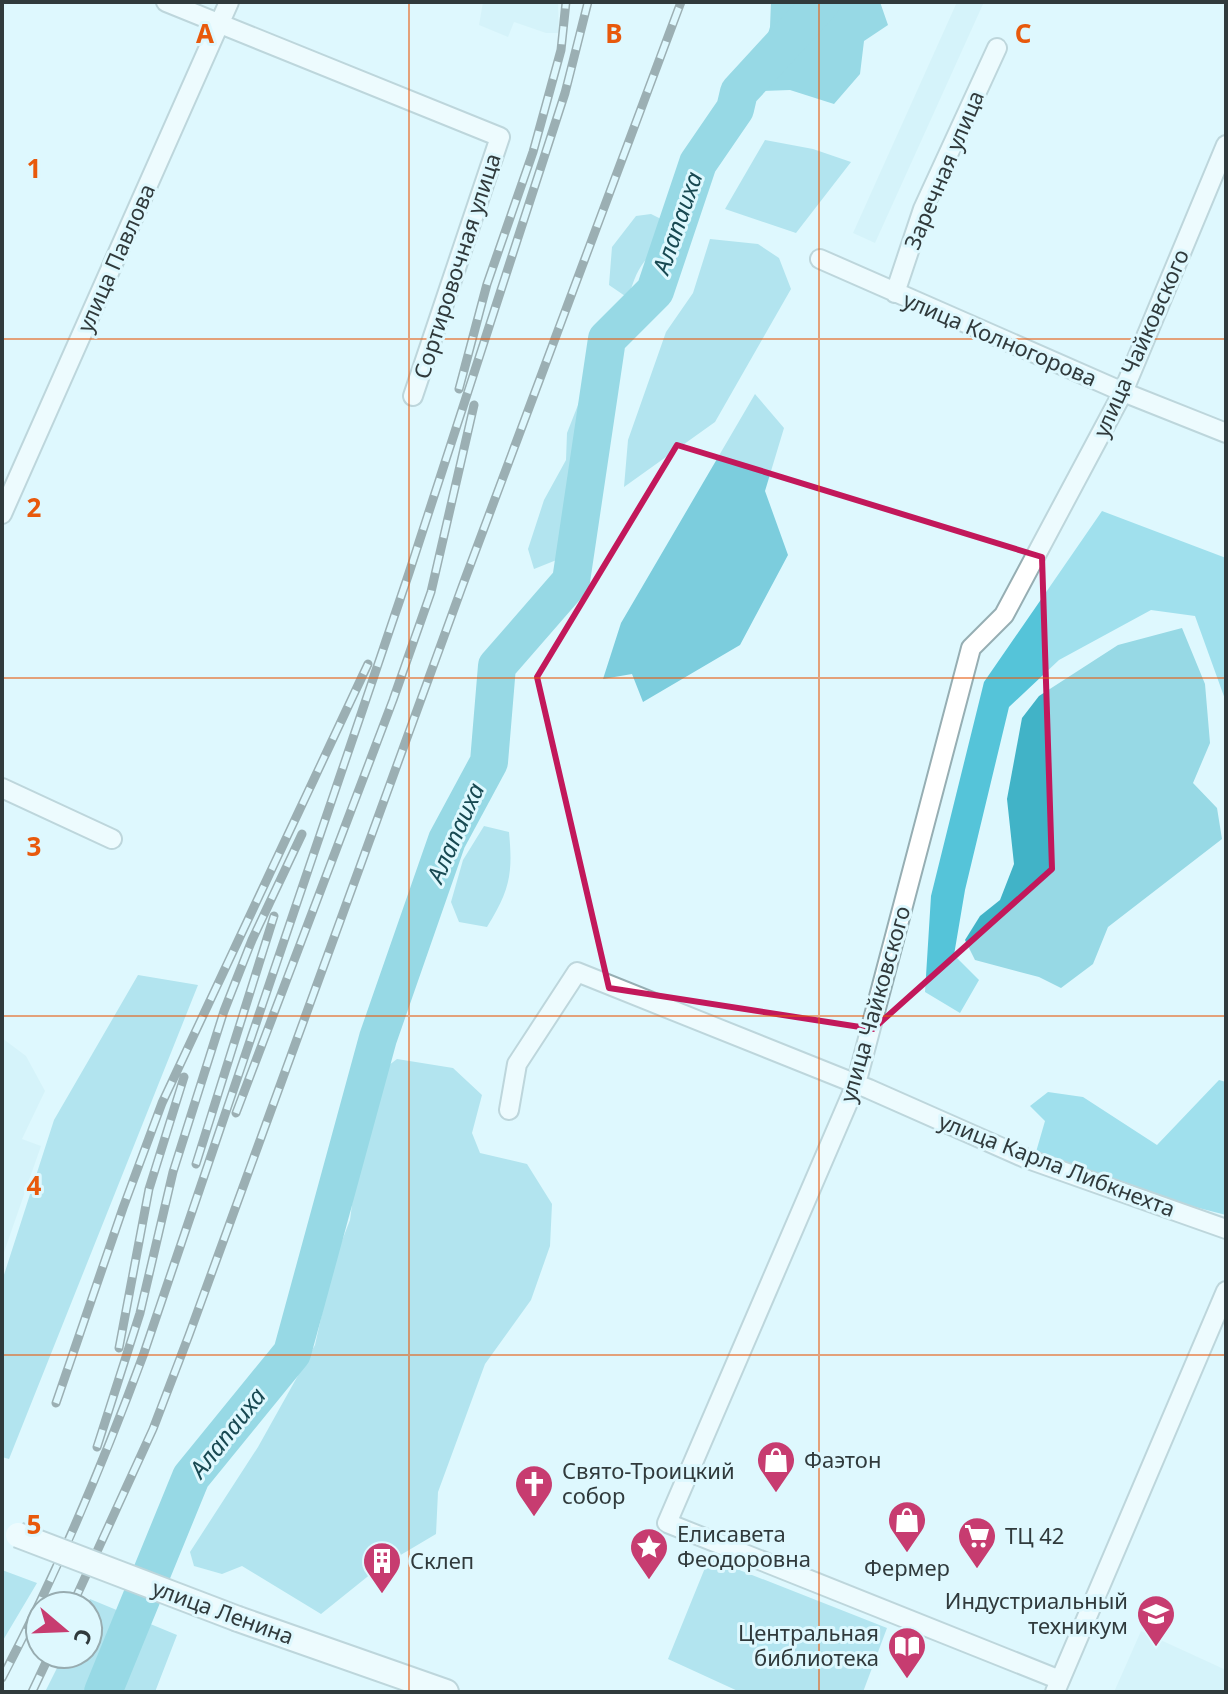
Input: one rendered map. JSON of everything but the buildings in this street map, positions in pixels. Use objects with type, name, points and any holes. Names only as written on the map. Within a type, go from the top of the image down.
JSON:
[{"type":"main road","name":"улица Ленина","points":[[10,1532],[238,1619],[446,1692]]},
{"type":"street","points":[[166,2],[220,25]]},
{"type":"street","name":"улица Павлова","points":[[2,514],[229,2]]},
{"type":"street","name":"Сортировочная улица","points":[[220,25],[500,137],[413,396]]},
{"type":"street","name":"Заречная улица","points":[[895,293],[923,209],[997,48]]},
{"type":"street","name":"улица Чайковского","points":[[1058,1686],[667,1523],[856,1084],[971,648],[1004,615],[1123,392],[1226,145]]},
{"type":"street","name":"улица Колногорова","points":[[820,259],[1123,392],[1226,433]]},
{"type":"street","points":[[2,788],[112,839]]},
{"type":"street","name":"улица Карла Либкнехта","points":[[509,1110],[517,1064],[577,972],[856,1084],[1025,1158],[1226,1229]]},
{"type":"street","points":[[1058,1686],[1226,1291]]},
{"type":"highlighted area","points":[[677,445],[1042,557],[1052,869],[873,1029],[609,988],[537,677]]},
{"type":"shaded area","points":[[483,2],[558,2],[559,33],[546,33],[514,22],[508,37],[479,25]]},
{"type":"shaded area","points":[[771,2],[880,2],[888,25],[864,41],[860,74],[834,104],[790,90],[739,92],[755,78],[770,27]]},
{"type":"shaded area","points":[[957,2],[984,2],[875,243],[853,233]]},
{"type":"shaded area","points":[[765,140],[813,149],[851,162],[796,233],[725,209]]},
{"type":"shaded area","points":[[651,214],[675,226],[674,235],[669,246],[644,262],[628,298],[609,285],[612,247],[636,216]]},
{"type":"shaded area","points":[[710,239],[758,244],[779,258],[791,289],[715,422],[624,487],[628,440],[666,332],[693,293]]},
{"type":"shaded area","points":[[587,382],[612,395],[584,509],[584,542],[564,557],[534,569],[528,549],[544,500],[566,460],[567,433]]},
{"type":"shaded area","points":[[755,394],[784,428],[765,491],[788,555],[740,645],[643,702],[632,674],[603,679],[621,623]]},
{"type":"shaded area","points":[[1102,511],[1226,558],[1226,702],[1195,616],[1151,610],[1059,660],[1009,707],[965,890],[954,955],[979,980],[960,1013],[925,992],[931,896],[984,682]]},
{"type":"shaded area","points":[[1182,628],[1205,684],[1210,743],[1193,783],[1217,808],[1222,839],[1108,927],[1093,964],[1061,988],[1039,977],[975,960],[965,940],[980,916],[1000,900],[1014,864],[1007,799],[1022,718],[1039,696],[1118,645]]},
{"type":"shaded area","points":[[484,826],[509,832],[510,847],[510,871],[505,892],[487,927],[459,922],[451,902],[463,860]]},
{"type":"shaded area","points":[[138,975],[198,985],[9,1459],[2,1457],[2,1281],[54,1120]]},
{"type":"shaded area","points":[[2,1038],[26,1056],[45,1091],[22,1139],[41,1146],[2,1258]]},
{"type":"shaded area","points":[[397,1059],[453,1068],[482,1095],[472,1133],[480,1153],[527,1164],[552,1204],[550,1246],[531,1300],[485,1364],[438,1492],[436,1534],[377,1569],[321,1614],[242,1566],[222,1574],[194,1566],[190,1552],[258,1447],[315,1345],[333,1264],[350,1220],[376,1075]]},
{"type":"shaded area","points":[[1219,1080],[1226,1082],[1226,1215],[1156,1197],[1036,1152],[1045,1121],[1030,1106],[1048,1092],[1083,1097],[1157,1145]]},
{"type":"shaded area","points":[[709,1558],[887,1628],[863,1692],[740,1692],[668,1659]]},
{"type":"shaded area","points":[[2,1570],[37,1583],[33,1590],[24,1590],[24,1605],[2,1642]]},
{"type":"shaded area","points":[[104,1605],[177,1635],[155,1692],[45,1692],[56,1670],[104,1670]]},
{"type":"shaded area","name":"Индустриальный техникум","points":[[1141,1631],[1226,1670],[1226,1692],[1114,1692]]},
{"type":"waterway","name":"Алапаиха","points":[[103,1692],[191,1477],[292,1353],[378,1038],[447,840],[489,762],[497,666],[571,581],[607,339],[655,291],[698,163],[735,109],[739,92],[821,3],[818,2]]},
{"type":"railway","points":[[459,389],[487,284],[533,152],[561,50],[566,2]]},
{"type":"railway","points":[[2,1678],[78,1518],[144,1353],[409,573],[565,93],[588,2]]},
{"type":"railway","points":[[79,1590],[153,1429],[189,1335],[462,587],[681,2]]},
{"type":"railway","points":[[236,1113],[431,592],[474,405]]},
{"type":"railway","points":[[56,1403],[162,1103],[368,664]]},
{"type":"railway","points":[[97,1447],[140,1313],[173,1172],[224,1011],[252,940],[302,834]]},
{"type":"railway","points":[[196,1164],[274,916]]},
{"type":"railway","points":[[119,1348],[149,1189],[184,1077]]},
{"type":"railway","points":[[32,1692],[42,1670]]},
{"type":"place","name":"Фаэтон","points":[[776,1494]]},
{"type":"place","name":"Свято-Троицкий собор","points":[[534,1518]]},
{"type":"place","name":"Фермер","points":[[907,1554]]},
{"type":"place","name":"ТЦ 42","points":[[977,1570]]},
{"type":"place","name":"Елисавета Феодоровна","points":[[649,1581]]},
{"type":"place","name":"Склеп","points":[[382,1595]]},
{"type":"place","name":"Индустриальный техникум","points":[[1156,1648]]},
{"type":"place","name":"Центральная библиотека","points":[[907,1680]]}]
